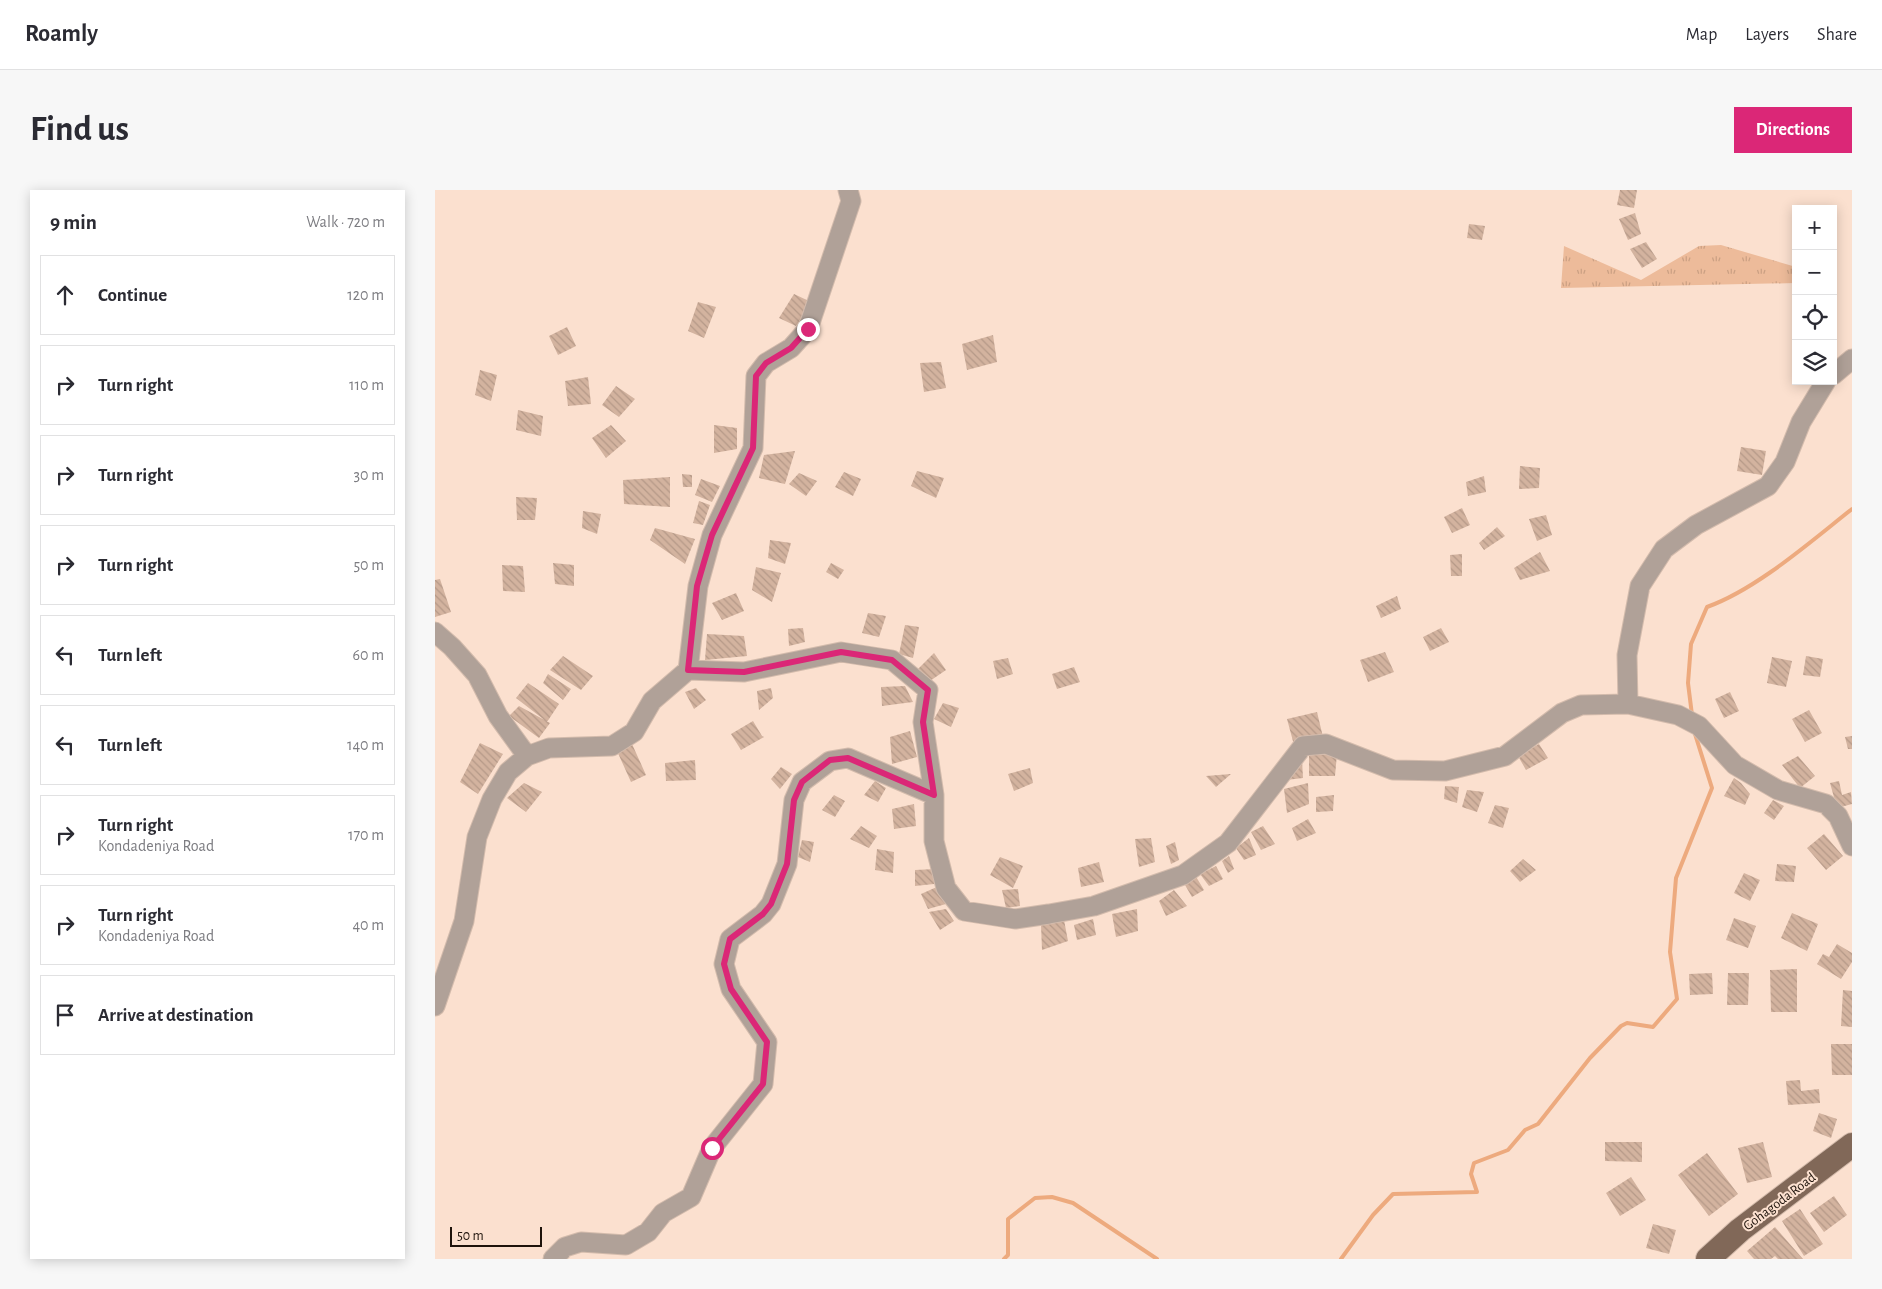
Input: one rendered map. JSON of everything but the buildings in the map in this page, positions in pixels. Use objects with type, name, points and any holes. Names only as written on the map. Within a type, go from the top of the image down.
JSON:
[{"type":"main road","name":"Gohagoda Road","points":[[1708,1259],[1740,1230],[1852,1145]]},
{"type":"street","points":[[688,670],[697,586],[712,535],[753,448],[756,376],[766,363],[791,348],[808,329],[851,201],[848,190]]},
{"type":"street","points":[[1837,372],[1852,360]]},
{"type":"street","points":[[1628,704],[1627,655],[1640,586],[1664,549],[1696,525],[1768,486],[1785,462],[1801,422],[1824,385]]},
{"type":"street","points":[[435,632],[452,647],[477,675],[499,716],[527,756]]},
{"type":"street","points":[[435,1006],[464,921],[477,837],[491,799],[508,772],[527,756],[549,748],[612,746],[634,732],[652,701],[688,670],[744,672],[841,652],[892,660],[928,690],[923,722],[934,795],[934,842],[946,888],[964,911],[1015,918],[1049,914],[1094,906],[1183,875],[1228,843],[1303,746],[1326,744],[1393,770],[1445,771],[1505,756],[1562,714],[1581,705],[1628,704],[1678,715],[1699,726],[1735,765],[1778,790],[1826,804],[1839,816],[1852,846]]},
{"type":"street","points":[[553,1259],[565,1247],[581,1242],[626,1245],[648,1232],[663,1213],[691,1197],[712,1148],[763,1084],[767,1042],[731,989],[724,964],[730,939],[763,914],[771,904],[787,864],[794,800],[802,782],[830,760],[848,758],[934,795]]},
{"type":"green space","points":[[1721,245],[1792,266],[1792,283],[1561,288],[1564,246],[1641,280],[1699,246]]},
{"type":"waterway","points":[[1692,715],[1688,683],[1691,644],[1707,607],[1726,599],[1764,577],[1852,509]]},
{"type":"waterway","points":[[1341,1259],[1373,1215],[1393,1194],[1477,1192],[1471,1174],[1474,1163],[1508,1150],[1525,1130],[1538,1124],[1590,1058],[1621,1026],[1627,1023],[1653,1027],[1677,999],[1670,952],[1676,878],[1712,788],[1695,734]]},
{"type":"waterway","points":[[1004,1259],[1008,1255],[1008,1219],[1035,1198],[1052,1197],[1073,1203],[1157,1259]]},
{"type":"route","points":[[712,1148],[763,1084],[767,1042],[731,989],[724,964],[730,939],[763,914],[771,904],[787,864],[794,800],[802,782],[830,760],[848,758],[934,795],[923,722],[928,690],[892,660],[841,652],[744,672],[688,670],[697,586],[712,535],[753,448],[756,376],[766,363],[791,348],[808,329]]}]
